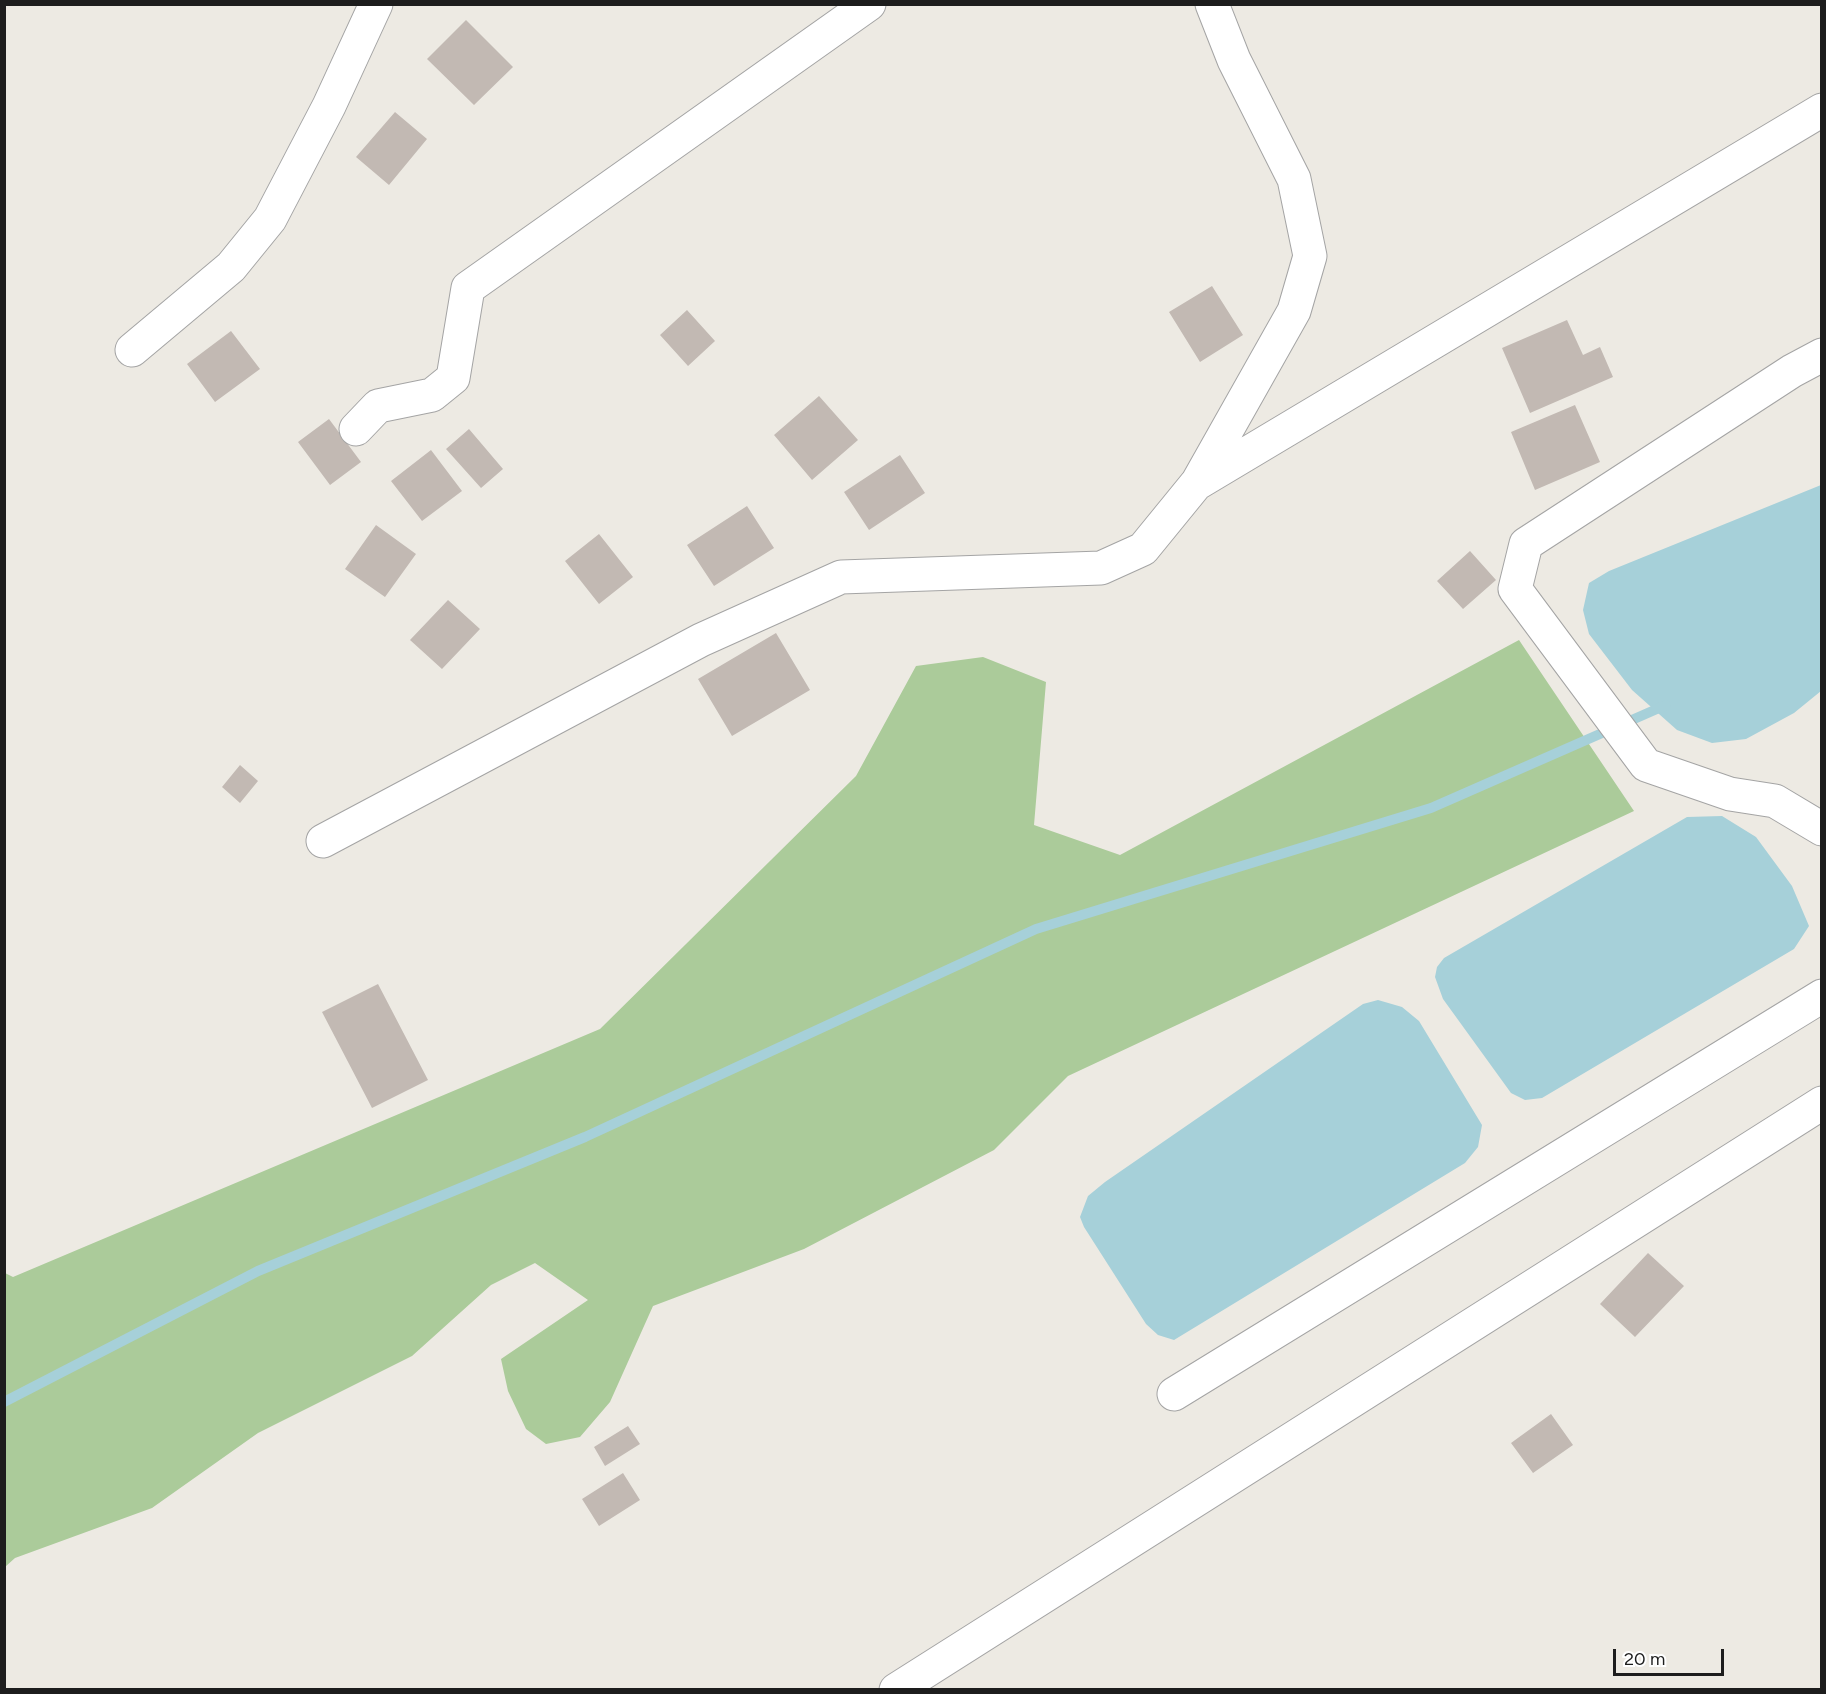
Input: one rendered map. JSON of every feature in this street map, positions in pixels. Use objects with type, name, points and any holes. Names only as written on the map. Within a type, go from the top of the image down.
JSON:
[{"type":"street","points":[[132,350],[231,267],[270,219],[329,106],[376,4]]},
{"type":"street","points":[[356,429],[378,406],[432,395],[453,378],[468,288],[869,4]]},
{"type":"street","points":[[323,841],[701,640],[841,577],[1101,568],[1143,549],[1196,484],[1294,311],[1310,256],[1294,179],[1234,60],[1212,4]]},
{"type":"street","points":[[1196,484],[1821,111]]},
{"type":"street","points":[[1821,356],[1792,371],[1526,544],[1515,589],[1646,765],[1730,794],[1775,801],[1821,829]]},
{"type":"street","points":[[1174,1394],[1821,996]]},
{"type":"street","points":[[896,1689],[1821,1103]]},
{"type":"green space","points":[[1519,640],[1634,811],[1068,1076],[994,1150],[804,1249],[653,1306],[610,1402],[580,1437],[546,1444],[526,1429],[508,1391],[501,1359],[588,1300],[535,1263],[491,1285],[412,1356],[258,1433],[152,1508],[15,1558],[5,1567],[5,1273],[13,1277],[600,1029],[856,776],[916,666],[983,657],[1046,682],[1034,825],[1120,855]]},
{"type":"water","points":[[1821,485],[1821,691],[1794,713],[1746,739],[1712,743],[1677,730],[1632,690],[1589,634],[1583,610],[1589,583],[1609,571]]},
{"type":"water","points":[[1722,816],[1756,837],[1792,886],[1809,926],[1794,949],[1542,1098],[1525,1100],[1511,1093],[1443,999],[1435,977],[1437,967],[1444,958],[1687,817]]},
{"type":"water","points":[[1378,1000],[1402,1007],[1419,1021],[1482,1125],[1478,1147],[1465,1163],[1174,1340],[1158,1335],[1146,1324],[1084,1227],[1080,1217],[1088,1196],[1363,1004]]},
{"type":"building","points":[[466,20],[513,67],[474,105],[427,59]]},
{"type":"building","points":[[395,112],[427,139],[389,185],[356,157]]},
{"type":"building","points":[[1212,286],[1243,335],[1200,362],[1169,312]]},
{"type":"building","points":[[687,310],[715,341],[688,366],[660,335]]},
{"type":"building","points":[[1567,320],[1583,355],[1600,347],[1613,377],[1530,413],[1502,348]]},
{"type":"building","points":[[231,331],[260,369],[215,402],[187,364]]},
{"type":"building","points":[[819,396],[858,440],[812,480],[774,435]]},
{"type":"building","points":[[1575,405],[1600,462],[1535,490],[1511,432]]},
{"type":"building","points":[[329,419],[361,462],[330,485],[298,442]]},
{"type":"building","points":[[469,429],[503,469],[481,488],[446,449]]},
{"type":"building","points":[[431,450],[462,491],[422,521],[391,481]]},
{"type":"building","points":[[900,455],[925,493],[869,530],[844,492]]},
{"type":"building","points":[[747,506],[774,548],[714,586],[687,545]]},
{"type":"building","points":[[376,525],[416,554],[385,597],[345,569]]},
{"type":"building","points":[[599,534],[633,577],[599,604],[565,561]]},
{"type":"building","points":[[1470,551],[1496,580],[1463,609],[1437,581]]},
{"type":"building","points":[[448,600],[480,629],[442,669],[410,640]]},
{"type":"building","points":[[776,633],[810,690],[732,736],[698,679]]},
{"type":"building","points":[[240,765],[258,781],[240,803],[222,787]]},
{"type":"building","points":[[378,984],[428,1080],[372,1108],[322,1012]]},
{"type":"building","points":[[1648,1253],[1684,1286],[1635,1337],[1600,1304]]},
{"type":"building","points":[[1551,1414],[1573,1445],[1533,1473],[1511,1443]]},
{"type":"building","points":[[628,1426],[640,1444],[605,1466],[594,1447]]},
{"type":"building","points":[[623,1473],[640,1500],[599,1526],[582,1499]]},
{"type":"waterway","points":[[4,1402],[258,1271],[585,1137],[1036,929],[1431,808],[1666,705]]}]
